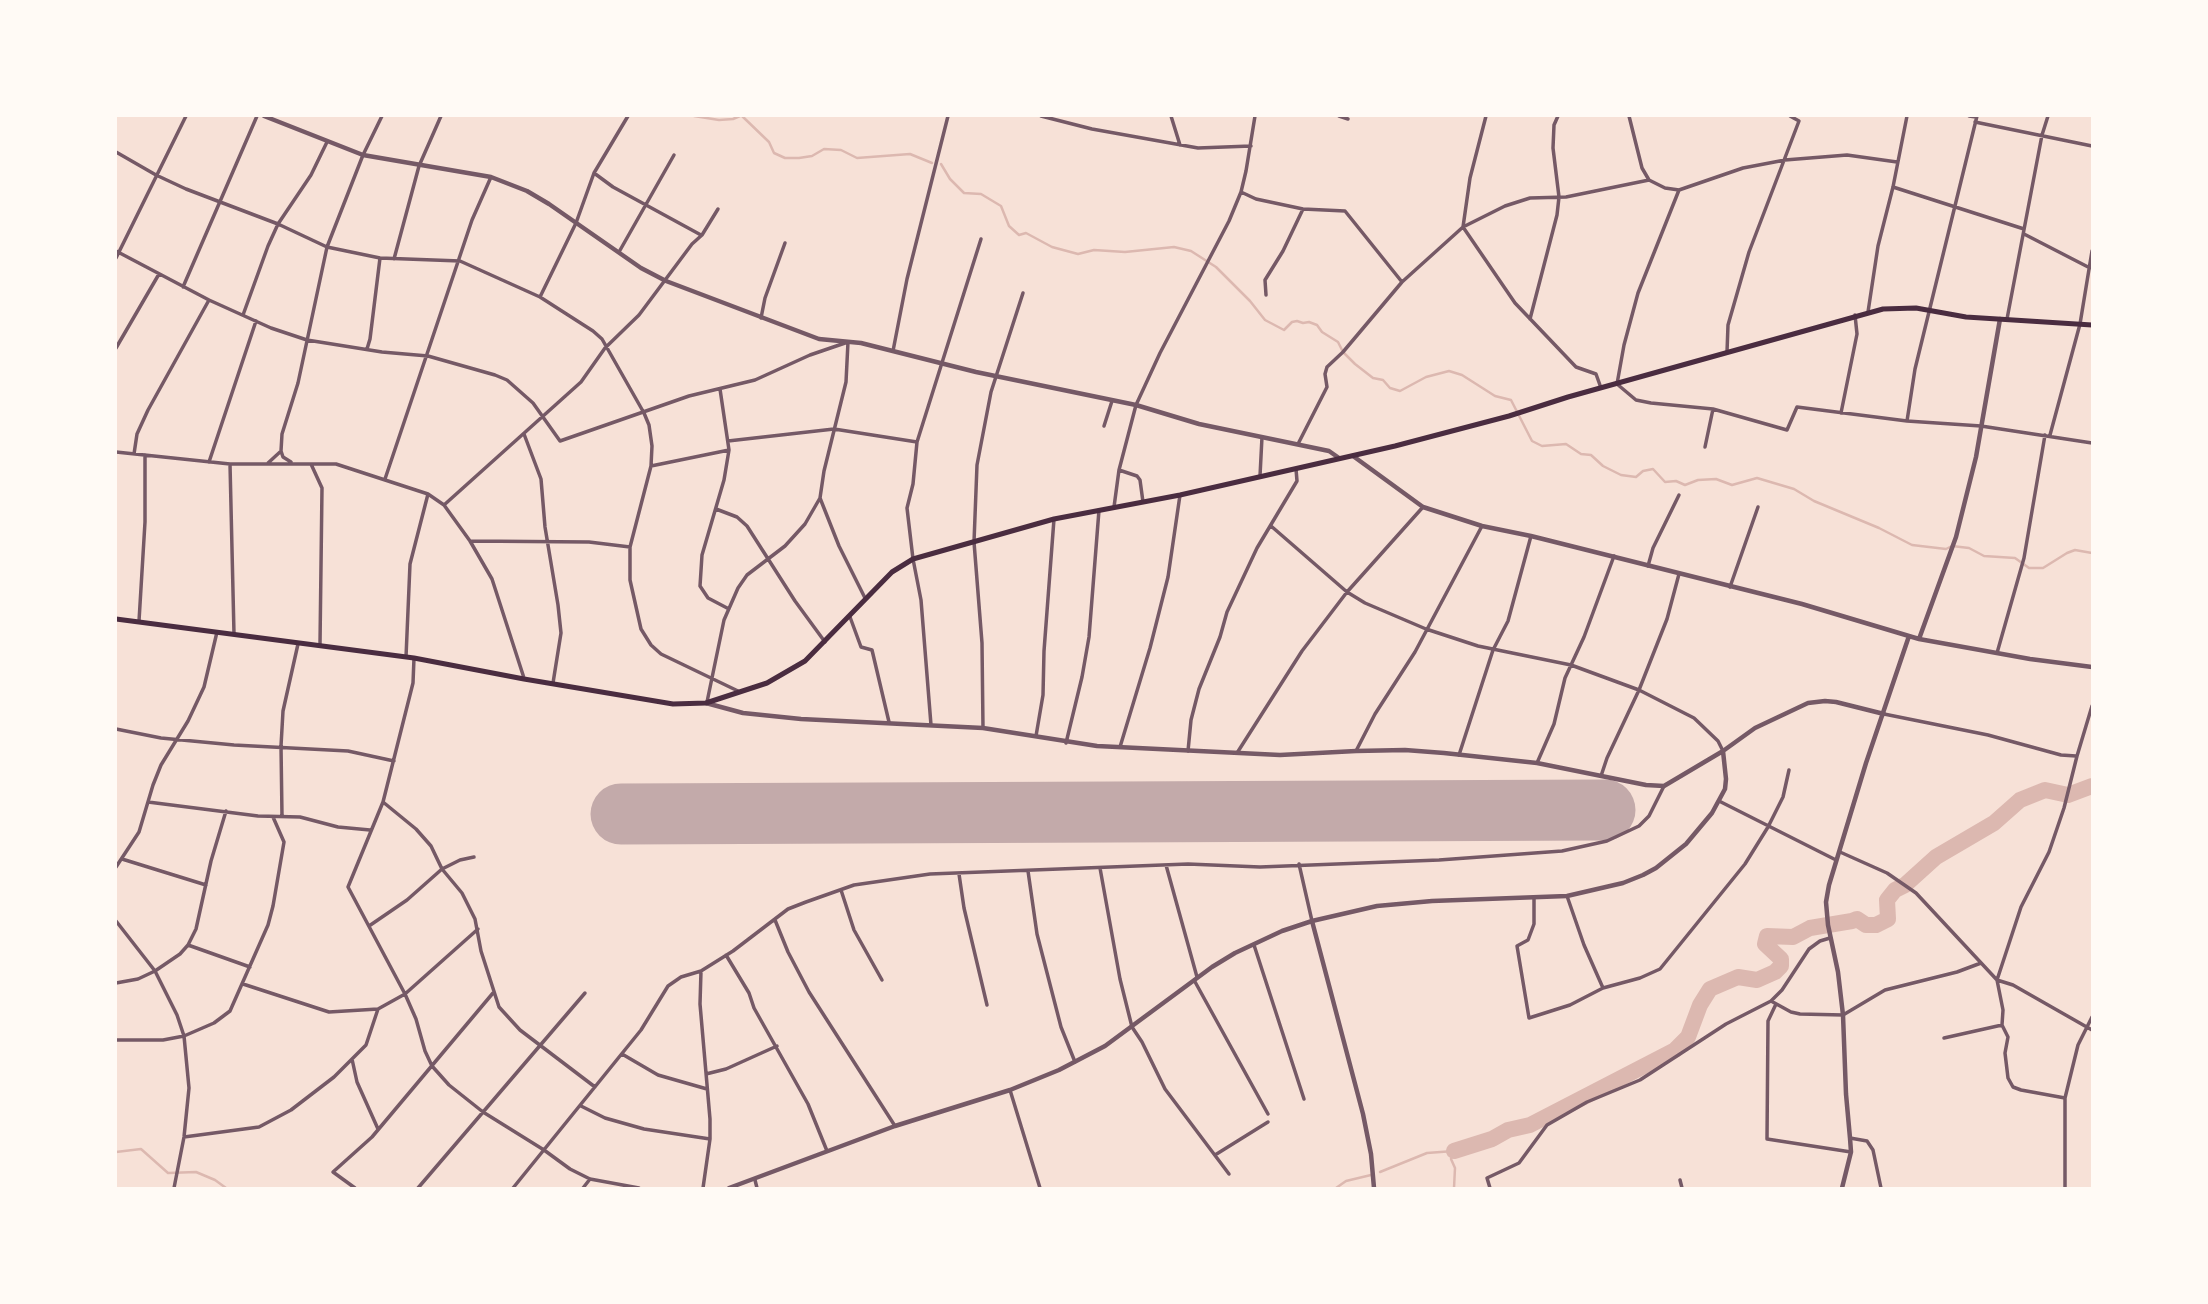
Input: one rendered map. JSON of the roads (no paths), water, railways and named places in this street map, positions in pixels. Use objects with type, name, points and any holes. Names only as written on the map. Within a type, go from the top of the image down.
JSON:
[{"type":"main road","points":[[116,619],[414,658],[673,704],[706,703],[785,674],[805,661],[892,572],[913,559],[1054,519],[1180,495],[1353,456],[1509,416],[1529,408],[1827,326],[1868,312],[1902,308],[1930,309],[1966,317],[2092,325]]},
{"type":"street","points":[[116,258],[186,116]]},
{"type":"street","points":[[183,287],[257,116]]},
{"type":"street","points":[[264,116],[363,155],[491,177],[527,191],[618,254],[666,281],[819,339],[862,343],[941,364],[1136,405],[1199,424],[1329,451],[1339,458]]},
{"type":"street","points":[[293,464],[283,457],[282,434],[307,340],[327,247],[363,155],[382,116]]},
{"type":"street","points":[[394,259],[419,166],[441,116]]},
{"type":"street","points":[[540,297],[576,223],[594,173],[628,116]]},
{"type":"street","points":[[893,351],[907,279],[948,116]]},
{"type":"street","points":[[1041,116],[1059,118],[1092,130],[1198,148],[1251,146]]},
{"type":"street","points":[[1171,116],[1180,145]]},
{"type":"street","points":[[1114,507],[1119,470],[1136,405],[1241,192],[1254,118],[1249,116]]},
{"type":"street","points":[[1339,116],[1348,119]]},
{"type":"street","points":[[1486,116],[1469,183],[1463,227],[1515,303],[1576,367],[1596,374],[1601,388]]},
{"type":"street","points":[[1530,319],[1557,215],[1559,197],[1553,148],[1554,125],[1558,116]]},
{"type":"street","points":[[1629,116],[1642,168],[1649,180],[1665,188],[1679,190],[1743,168],[1785,160],[1847,155],[1897,162]]},
{"type":"street","points":[[1727,352],[1728,325],[1749,252],[1799,121],[1790,116]]},
{"type":"street","points":[[1868,312],[1878,246],[1907,116]]},
{"type":"street","points":[[1969,116],[2092,146]]},
{"type":"street","points":[[1919,639],[1954,543],[2048,116]]},
{"type":"street","points":[[1907,421],[1915,369],[1976,118]]},
{"type":"street","points":[[243,315],[278,224],[311,175],[327,142]]},
{"type":"street","points":[[116,152],[156,175],[278,224],[327,247],[380,258],[460,261],[540,297],[593,331],[602,339],[644,413],[652,446],[651,466],[630,547],[630,580],[641,629],[651,646],[661,654],[740,692]]},
{"type":"street","points":[[618,254],[647,207],[674,155]]},
{"type":"street","points":[[594,173],[647,207],[702,235]]},
{"type":"street","points":[[384,480],[472,220],[491,177]]},
{"type":"street","points":[[1298,444],[1327,387],[1327,367],[1402,282],[1463,227],[1478,218],[1530,198],[1559,197],[1649,180]]},
{"type":"street","points":[[1893,187],[2024,231],[2091,269]]},
{"type":"street","points":[[1679,190],[1638,293],[1624,345],[1617,384],[1636,400],[1713,409],[1787,430],[1797,407],[1907,421],[1981,426],[2092,443]]},
{"type":"street","points":[[1241,192],[1256,200],[1303,209],[1345,211],[1402,282]]},
{"type":"street","points":[[444,505],[581,382],[605,348],[639,315],[666,281],[702,235],[718,209]]},
{"type":"street","points":[[1266,295],[1265,280],[1283,251],[1303,209]]},
{"type":"street","points":[[931,725],[920,600],[908,508],[917,442],[981,239]]},
{"type":"street","points":[[761,318],[765,298],[785,243]]},
{"type":"street","points":[[1997,653],[2022,568],[2048,435],[2080,324],[2092,251]]},
{"type":"street","points":[[117,252],[209,300],[307,340],[366,350],[428,356],[485,371],[507,380],[533,403],[560,441],[690,396],[755,380],[810,355],[848,342]]},
{"type":"street","points":[[366,350],[370,339],[380,258]]},
{"type":"street","points":[[116,348],[159,274]]},
{"type":"street","points":[[982,728],[982,643],[974,542],[977,465],[996,376],[1023,293]]},
{"type":"street","points":[[134,454],[137,433],[148,410],[209,300]]},
{"type":"street","points":[[1840,412],[1857,334],[1854,315]]},
{"type":"street","points":[[209,463],[256,321]]},
{"type":"street","points":[[848,342],[846,382],[820,498],[805,524],[785,546],[747,575],[724,620],[706,703],[743,713],[801,719],[982,728],[1066,743],[1120,747],[1280,755],[1405,750],[1537,764],[1664,786]]},
{"type":"street","points":[[720,389],[729,450],[716,509],[702,555],[700,586],[708,598],[729,609]]},
{"type":"street","points":[[1104,426],[1112,401]]},
{"type":"street","points":[[1705,447],[1713,409]]},
{"type":"street","points":[[729,441],[834,429],[917,442]]},
{"type":"street","points":[[524,434],[541,479],[561,633],[553,683]]},
{"type":"street","points":[[1259,476],[1262,437]]},
{"type":"street","points":[[651,466],[729,450]]},
{"type":"street","points":[[267,464],[281,451]]},
{"type":"street","points":[[116,452],[209,463],[336,464],[428,494],[444,505],[470,541],[492,579],[524,679]]},
{"type":"street","points":[[139,621],[145,522],[145,455]]},
{"type":"street","points":[[1353,456],[1423,507],[1482,526],[1614,556],[1802,604],[1919,639],[2092,667]]},
{"type":"street","points":[[230,464],[234,634]]},
{"type":"street","points":[[312,464],[322,488],[320,645]]},
{"type":"street","points":[[1188,751],[1191,720],[1199,689],[1227,612],[1257,548],[1297,481],[1296,467]]},
{"type":"street","points":[[1119,470],[1132,473],[1140,480],[1143,502]]},
{"type":"street","points":[[406,657],[410,564],[428,494]]},
{"type":"street","points":[[1120,747],[1168,577],[1180,495]]},
{"type":"street","points":[[1648,566],[1653,548],[1679,495]]},
{"type":"street","points":[[820,498],[839,546],[865,598]]},
{"type":"street","points":[[1237,753],[1302,651],[1347,592],[1423,507]]},
{"type":"street","points":[[1730,587],[1758,507]]},
{"type":"street","points":[[716,509],[737,517],[747,526],[825,642]]},
{"type":"street","points":[[1066,743],[1089,637],[1099,510]]},
{"type":"street","points":[[1036,736],[1044,695],[1044,652],[1054,519]]},
{"type":"street","points":[[729,1188],[895,1126],[1010,1090],[1091,1055],[1235,953],[1282,931],[1312,921],[1393,904],[1567,896],[1623,883],[1656,868],[1692,838],[1719,801],[1726,779],[1723,751],[1718,741],[1694,718],[1639,690],[1571,665],[1493,650],[1426,629],[1365,603],[1347,592],[1271,526]]},
{"type":"street","points":[[1356,751],[1482,526]]},
{"type":"street","points":[[1459,755],[1493,650],[1508,621],[1531,536]]},
{"type":"street","points":[[470,541],[589,542],[630,547]]},
{"type":"street","points":[[1537,764],[1555,724],[1565,677],[1614,556]]},
{"type":"street","points":[[1601,776],[1667,620],[1679,574]]},
{"type":"street","points":[[850,617],[862,648],[872,650],[889,722]]},
{"type":"street","points":[[116,867],[139,832],[161,765],[188,721],[204,687],[217,632]]},
{"type":"street","points":[[1842,1188],[1851,1152],[1843,1015],[1838,972],[1826,913],[1829,884],[1909,636]]},
{"type":"street","points":[[282,817],[283,711],[299,642]]},
{"type":"street","points":[[414,658],[413,683],[383,802],[348,887],[405,994],[432,1066],[449,1085],[482,1112],[570,1169],[590,1179],[639,1188]]},
{"type":"street","points":[[513,1188],[622,1054],[653,1013],[668,986],[726,956],[788,909],[841,890],[882,880],[930,874],[1166,865],[1260,867],[1439,860],[1579,849],[1607,841],[1639,826],[1649,816],[1664,786],[1723,751],[1755,728],[1815,701],[1836,702],[1988,735],[2061,755],[2077,756]]},
{"type":"street","points":[[2065,1098],[2013,1087],[2008,1078],[2005,1053],[2008,1037],[2002,1025],[2003,1010],[1997,980],[2021,907],[2049,852],[2072,783],[2092,706]]},
{"type":"street","points":[[116,730],[162,738],[234,745],[348,751],[394,761]]},
{"type":"street","points":[[1534,898],[1534,924],[1528,940],[1517,946],[1530,1018],[1570,1005],[1603,988],[1640,978],[1660,969],[1745,864],[1769,827],[1783,797],[1789,771]]},
{"type":"street","points":[[1719,801],[1837,860]]},
{"type":"street","points":[[148,802],[273,817],[300,817],[338,827],[370,830]]},
{"type":"street","points":[[383,802],[416,829],[431,846],[442,869],[463,893],[478,929],[493,993],[499,1007],[540,1046],[595,1087]]},
{"type":"street","points":[[116,984],[138,979],[155,971],[180,954],[188,945],[197,929],[226,811]]},
{"type":"street","points":[[116,1040],[184,1037],[214,1023],[230,1011],[268,925],[273,906],[284,842],[273,817]]},
{"type":"street","points":[[1840,852],[1870,864],[1916,893],[1997,980],[2013,985],[2092,1030]]},
{"type":"street","points":[[368,926],[407,900],[442,869],[460,860],[474,857]]},
{"type":"street","points":[[122,859],[206,885]]},
{"type":"street","points":[[1299,864],[1363,1114],[1374,1188]]},
{"type":"street","points":[[1166,865],[1196,979],[1268,1114]]},
{"type":"street","points":[[1100,868],[1120,979],[1132,1027],[1165,1088],[1229,1174]]},
{"type":"street","points":[[1028,871],[1040,946],[1061,1027],[1075,1062]]},
{"type":"street","points":[[959,874],[964,908],[987,1005]]},
{"type":"street","points":[[841,890],[854,930],[882,980]]},
{"type":"street","points":[[1567,896],[1603,988]]},
{"type":"street","points":[[775,920],[809,992],[895,1126]]},
{"type":"street","points":[[116,921],[155,971],[177,1015],[184,1037],[189,1088],[184,1138],[174,1188]]},
{"type":"street","points":[[243,984],[329,1012],[378,1009],[405,994],[478,929]]},
{"type":"street","points":[[1830,935],[1809,949],[1774,1002],[1768,1021],[1767,1139],[1851,1152]]},
{"type":"street","points":[[188,945],[250,967]]},
{"type":"street","points":[[1254,945],[1304,1099]]},
{"type":"street","points":[[726,956],[808,1104],[827,1151]]},
{"type":"street","points":[[1490,1188],[1487,1178],[1519,1163],[1547,1125],[1554,1120],[1596,1097],[1640,1080],[1726,1024],[1774,1002],[1800,1014],[1843,1015],[1885,990],[1957,972],[1981,963]]},
{"type":"street","points":[[701,971],[700,1004],[710,1139],[703,1188]]},
{"type":"street","points":[[355,1188],[333,1172],[378,1130],[493,993]]},
{"type":"street","points":[[418,1188],[585,993]]},
{"type":"street","points":[[184,1138],[259,1127],[313,1095],[366,1045],[378,1009]]},
{"type":"street","points":[[2065,1188],[2065,1098],[2078,1045],[2092,1017]]},
{"type":"street","points":[[1944,1038],[2002,1025]]},
{"type":"street","points":[[706,1074],[726,1069],[777,1046]]},
{"type":"street","points":[[622,1054],[658,1075],[707,1089]]},
{"type":"street","points":[[352,1059],[357,1082],[378,1130]]},
{"type":"street","points":[[1010,1090],[1040,1188]]},
{"type":"street","points":[[581,1106],[605,1118],[644,1129],[710,1139]]},
{"type":"street","points":[[1215,1155],[1268,1122]]},
{"type":"street","points":[[1850,1138],[1867,1141],[1873,1150],[1881,1188]]},
{"type":"street","points":[[583,1188],[590,1179]]},
{"type":"street","points":[[755,1180],[757,1188]]},
{"type":"street","points":[[1679,1180],[1682,1188]]},
{"type":"waterway","points":[[694,116],[719,120],[740,116]]},
{"type":"waterway","points":[[742,116],[769,142],[774,153],[785,158],[812,156],[824,149],[841,150],[857,158],[910,154],[932,163]]},
{"type":"waterway","points":[[941,164],[950,179],[964,193],[981,194],[1001,206],[1009,226],[1019,235],[1026,233],[1052,247],[1078,254],[1094,250],[1125,252],[1174,247],[1191,251],[1216,267],[1265,320],[1284,330],[1297,321],[1317,325],[1322,332],[1338,342],[1343,352],[1355,364],[1373,378],[1383,380],[1390,388],[1400,391],[1426,377],[1449,371],[1462,375],[1495,396],[1511,400],[1532,441],[1542,446],[1566,444],[1581,454],[1591,455],[1603,466],[1621,475],[1636,477],[1643,471],[1653,469],[1665,482],[1676,481],[1685,485],[1698,480],[1716,479],[1732,485],[1757,478],[1794,489],[1814,501],[1912,545],[1946,549],[1952,546],[1969,548],[1984,556],[2015,558],[2029,568],[2043,568],[2075,550],[2092,553]]},
{"type":"waterway","points":[[1454,1151],[1492,1139],[1508,1130],[1530,1125],[1675,1050],[1688,1037],[1700,1005],[1710,989],[1738,977],[1757,980],[1775,972],[1781,966],[1781,959],[1765,944],[1767,936],[1793,937],[1810,928],[1857,919],[1866,925],[1876,925],[1888,919],[1887,900],[1895,890],[1905,885],[1936,857],[1994,823],[2020,800],[2045,790],[2068,795],[2092,786]]},
{"type":"waterway","points":[[116,1152],[141,1149],[168,1173],[196,1172],[226,1188]]},
{"type":"waterway","points":[[1380,1172],[1427,1153],[1454,1151],[1451,1159],[1455,1168],[1454,1188]]},
{"type":"waterway","points":[[1336,1188],[1346,1181],[1371,1175]]}]
